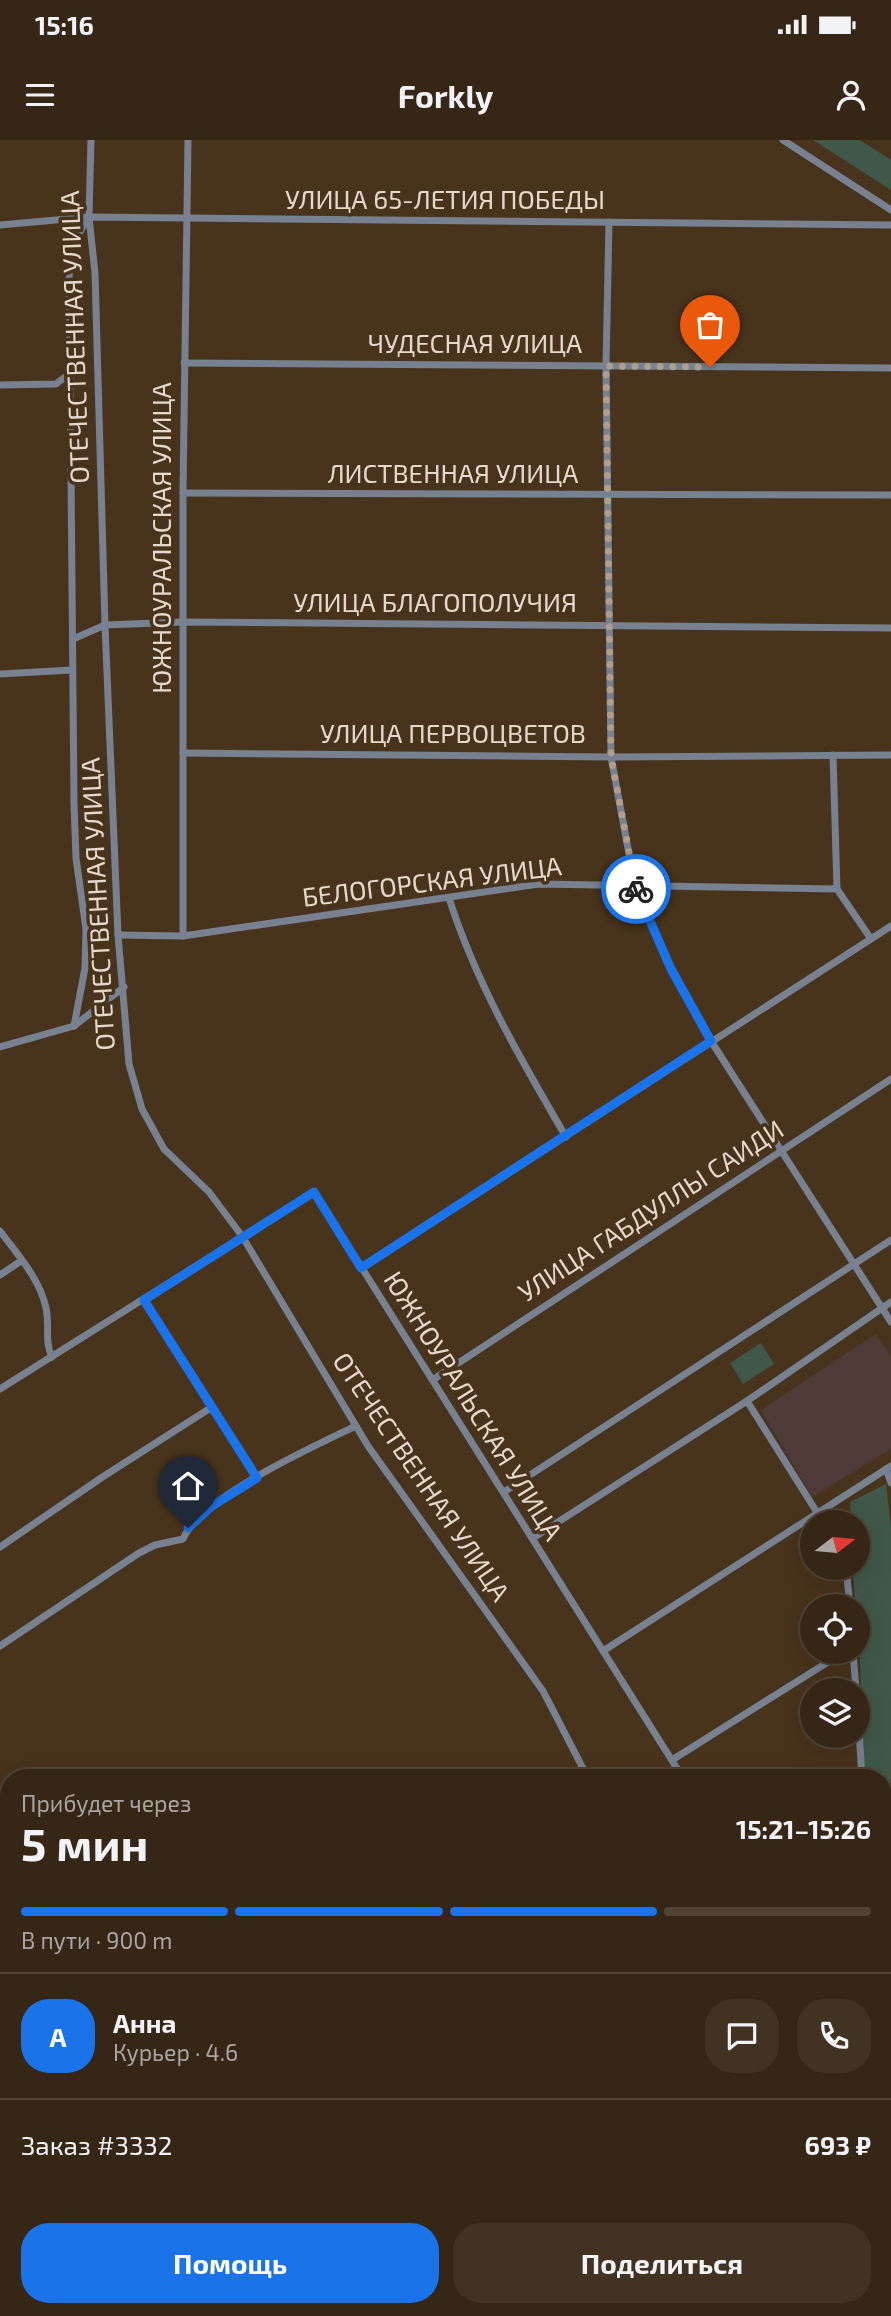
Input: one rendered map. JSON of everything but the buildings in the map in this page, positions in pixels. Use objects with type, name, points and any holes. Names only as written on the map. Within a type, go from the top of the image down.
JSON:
[{"type":"street","name":"ОТЕЧЕСТВЕННАЯ УЛИЦА","points":[[91,140],[89,217],[95,274],[105,625],[118,935],[129,1064],[142,1109],[164,1149],[209,1192],[242,1236],[356,1426],[543,1691],[583,1769]]},
{"type":"street","name":"ЮЖНОУРАЛЬСКАЯ УЛИЦА","points":[[183,936],[183,494],[188,140]]},
{"type":"street","points":[[783,140],[891,210]]},
{"type":"street","name":"УЛИЦА 65-ЛЕТИЯ ПОБЕДЫ","points":[[0,225],[89,217],[891,225]]},
{"type":"street","points":[[74,1026],[85,968],[86,929],[76,858],[69,251],[89,217]]},
{"type":"street","points":[[609,222],[606,366],[611,757],[635,886],[671,969],[711,1041],[891,1322]]},
{"type":"street","name":"ЧУДЕСНАЯ УЛИЦА","points":[[184,363],[891,368]]},
{"type":"street","points":[[0,385],[56,384],[69,374]]},
{"type":"street","name":"ЛИСТВЕННАЯ УЛИЦА","points":[[183,494],[891,495]]},
{"type":"street","name":"УЛИЦА БЛАГОПОЛУЧИЯ","points":[[105,625],[183,622],[891,628]]},
{"type":"street","points":[[73,639],[105,625]]},
{"type":"street","points":[[0,674],[72,670]]},
{"type":"street","name":"УЛИЦА ПЕРВОЦВЕТОВ","points":[[183,753],[611,757],[891,755]]},
{"type":"street","points":[[833,755],[837,889],[871,939]]},
{"type":"street","name":"БЕЛОГОРСКАЯ УЛИЦА","points":[[118,935],[183,936],[539,884],[837,889]]},
{"type":"street","points":[[449,898],[464,947],[511,1043],[566,1137]]},
{"type":"street","points":[[361,1268],[891,926]]},
{"type":"street","points":[[0,1047],[74,1026],[124,987]]},
{"type":"street","name":"УЛИЦА ГАБДУЛЛЫ САИДИ","points":[[434,1379],[891,1079]]},
{"type":"street","name":"ЮЖНОУРАЛЬСКАЯ УЛИЦА","points":[[0,1389],[314,1192],[678,1769]]},
{"type":"street","points":[[0,1231],[42,1294],[47,1311],[46,1346],[52,1357]]},
{"type":"street","points":[[505,1492],[891,1240]]},
{"type":"street","points":[[0,1275],[21,1261]]},
{"type":"street","points":[[144,1300],[257,1478]]},
{"type":"street","points":[[533,1538],[747,1401],[891,1302]]},
{"type":"street","points":[[747,1401],[816,1510]]},
{"type":"street","points":[[0,1547],[212,1407]]},
{"type":"street","points":[[0,1646],[139,1553],[155,1545],[183,1539],[196,1519],[257,1478],[356,1426]]},
{"type":"street","points":[[823,1510],[889,1467],[891,1483]]},
{"type":"street","points":[[603,1651],[800,1525]]},
{"type":"street","points":[[672,1760],[825,1664]]},
{"type":"street","points":[[860,1748],[861,1769]]},
{"type":"shaded area","points":[[876,1334],[891,1356],[891,1449],[812,1497],[761,1410]]},
{"type":"green space","points":[[813,140],[860,140],[891,160],[891,190]]},
{"type":"green space","points":[[761,1343],[774,1364],[743,1384],[730,1363]]},
{"type":"green space","points":[[886,1484],[891,1527],[891,1769],[864,1769],[863,1748],[870,1748],[870,1678],[861,1678],[860,1664],[870,1664],[870,1594],[854,1594],[854,1580],[870,1580],[870,1510],[850,1510],[850,1502]]},
{"type":"way so far","points":[[636,889],[611,757],[606,366],[710,367]]},
{"type":"route","points":[[188,1528],[212,1506],[257,1478],[144,1300],[314,1192],[361,1268],[711,1041],[671,969],[636,889]]}]
